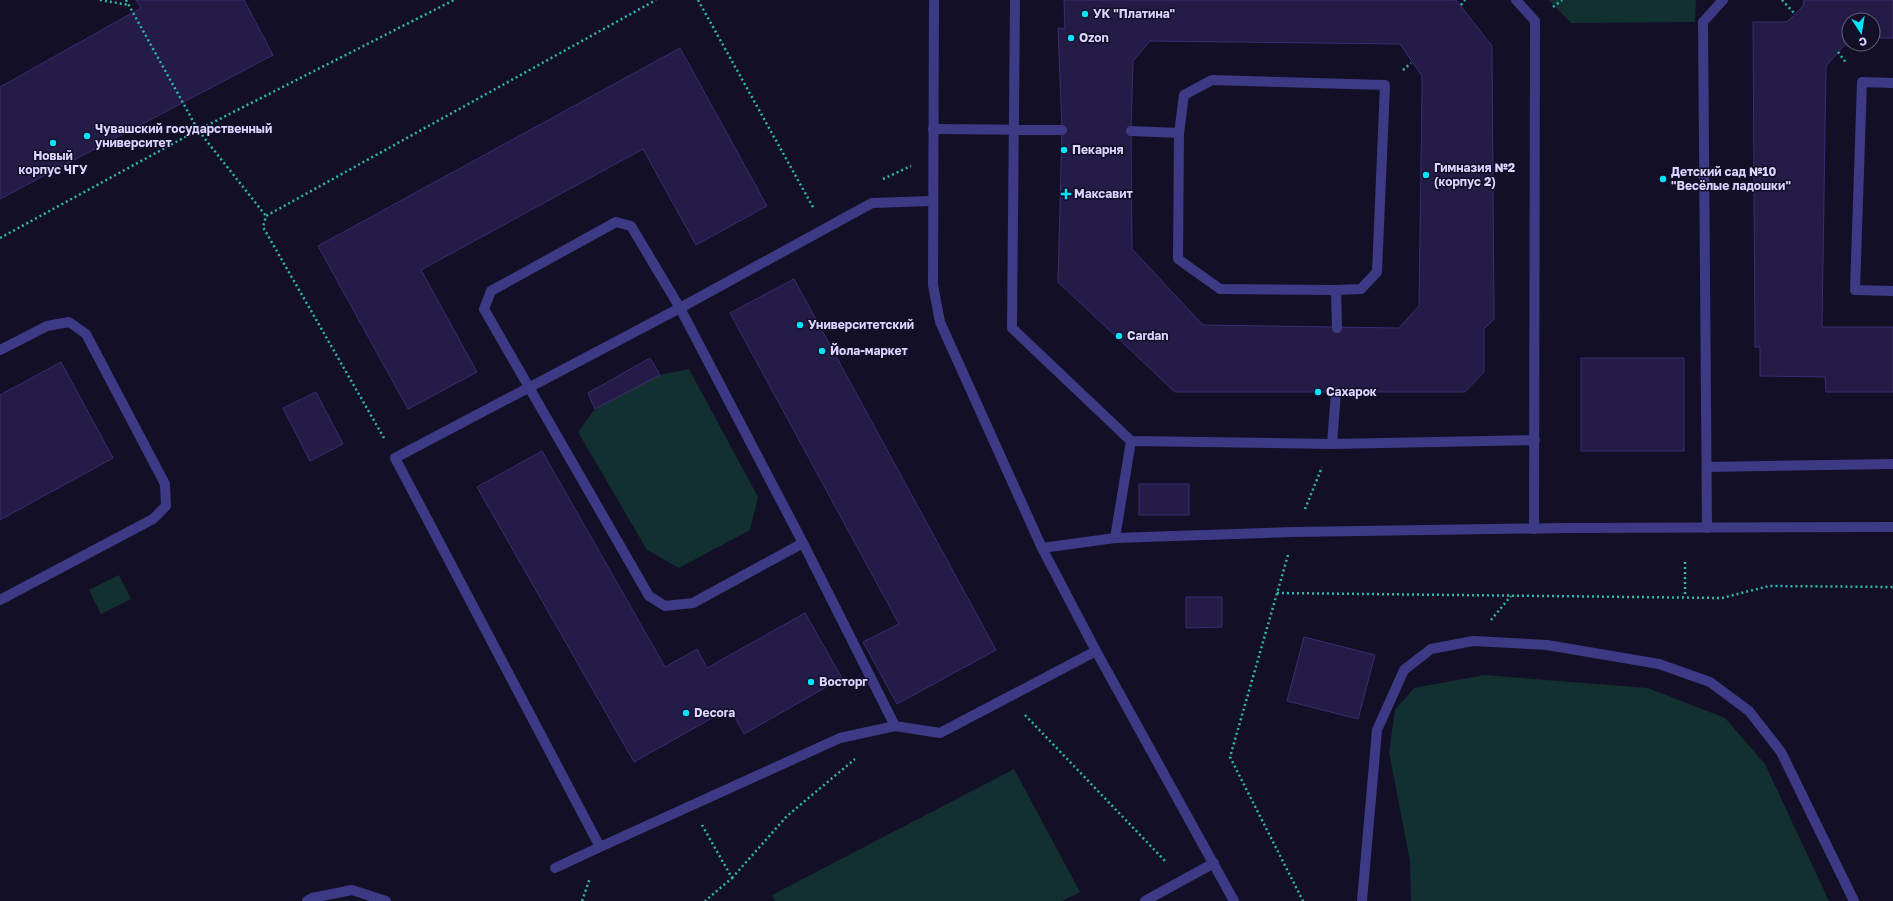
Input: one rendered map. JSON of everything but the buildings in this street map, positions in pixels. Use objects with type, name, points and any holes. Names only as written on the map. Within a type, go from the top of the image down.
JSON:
[{"type":"street","points":[[934,0],[933,285],[940,322],[1042,548],[1096,651],[1234,901]]},
{"type":"street","points":[[1016,0],[1016,130],[1012,328],[1131,441],[1332,444],[1535,440]]},
{"type":"street","points":[[1516,0],[1535,21],[1534,529]]},
{"type":"street","points":[[1707,528],[1703,22],[1723,0]]},
{"type":"street","points":[[1212,80],[1385,85],[1377,272],[1361,289],[1336,290],[1220,289],[1178,258],[1179,133],[1184,95],[1212,80]]},
{"type":"street","points":[[1893,83],[1862,82],[1855,290],[1893,291]]},
{"type":"street","points":[[933,128],[1062,130]]},
{"type":"street","points":[[1131,131],[1179,133]]},
{"type":"street","points":[[600,847],[395,458],[680,308],[872,203],[933,201]]},
{"type":"street","points":[[803,543],[693,603],[665,606],[649,596],[528,388],[484,309],[491,291],[616,222],[631,226],[680,308],[803,543],[895,726]]},
{"type":"street","points":[[1336,290],[1337,328]]},
{"type":"street","points":[[0,350],[47,326],[69,322],[86,334],[165,484],[166,506],[153,519],[0,600]]},
{"type":"street","points":[[1332,444],[1336,392]]},
{"type":"street","points":[[1115,538],[1131,441]]},
{"type":"street","points":[[1707,467],[1893,464]]},
{"type":"street","points":[[1042,548],[1115,538],[1294,532],[1893,527]]},
{"type":"street","points":[[1362,901],[1377,730],[1404,670],[1431,649],[1473,641],[1547,645],[1652,663],[1710,682],[1749,711],[1781,752],[1854,901]]},
{"type":"street","points":[[555,868],[840,738],[895,726],[940,733],[1096,651]]},
{"type":"street","points":[[1145,901],[1214,863]]},
{"type":"street","points":[[307,901],[312,898],[352,890],[386,901]]},
{"type":"path","points":[[100,0],[129,5]]},
{"type":"path","points":[[126,0],[198,130],[266,216]]},
{"type":"path","points":[[0,238],[198,130],[454,0]]},
{"type":"path","points":[[395,458],[263,227],[266,216],[656,0]]},
{"type":"path","points":[[698,0],[813,209],[821,206]]},
{"type":"path","points":[[1460,5],[1465,0]]},
{"type":"path","points":[[1782,0],[1795,14]]},
{"type":"path","points":[[877,181],[933,157]]},
{"type":"path","points":[[1303,901],[1230,757],[1294,532],[1332,444]]},
{"type":"path","points":[[1685,562],[1685,597]]},
{"type":"path","points":[[1277,593],[1722,598],[1769,586],[1893,587]]},
{"type":"path","points":[[1007,697],[1172,868],[1179,882]]},
{"type":"path","points":[[705,901],[732,878],[787,816],[859,756]]},
{"type":"path","points":[[691,805],[732,878]]},
{"type":"green space","points":[[1549,0],[1696,0],[1695,22],[1571,23]]},
{"type":"green space","points":[[689,369],[758,497],[750,530],[679,568],[647,550],[578,432],[595,409],[660,375]]},
{"type":"green space","points":[[119,575],[131,599],[101,614],[89,590]]},
{"type":"green space","points":[[1484,675],[1648,688],[1725,718],[1765,764],[1829,901],[1411,901],[1410,861],[1389,752],[1395,710],[1414,688]]},
{"type":"green space","points":[[1014,769],[1080,892],[1062,901],[775,901],[772,895]]},
{"type":"place","name":"УК \"Платина\"","points":[[1085,14]]},
{"type":"place","name":"Ozon","points":[[1071,38]]},
{"type":"place","name":"Чувашский государственный университет","points":[[87,136]]},
{"type":"place","name":"Новый корпус ЧГУ","points":[[53,143]]},
{"type":"place","name":"Пекарня","points":[[1064,150]]},
{"type":"place","name":"Гимназия №2 (корпус 2)","points":[[1426,175]]},
{"type":"place","name":"Детский сад №10 \"Весёлые ладошки\"","points":[[1663,179]]},
{"type":"place","name":"Максавит","points":[[1066,194]]},
{"type":"place","name":"Университетский","points":[[800,325]]},
{"type":"place","name":"Cardan","points":[[1119,336]]},
{"type":"place","name":"Йола-маркет","points":[[822,351]]},
{"type":"place","name":"Сахарок","points":[[1318,392]]},
{"type":"place","name":"Восторг","points":[[811,682]]},
{"type":"place","name":"Decora","points":[[686,713]]}]
